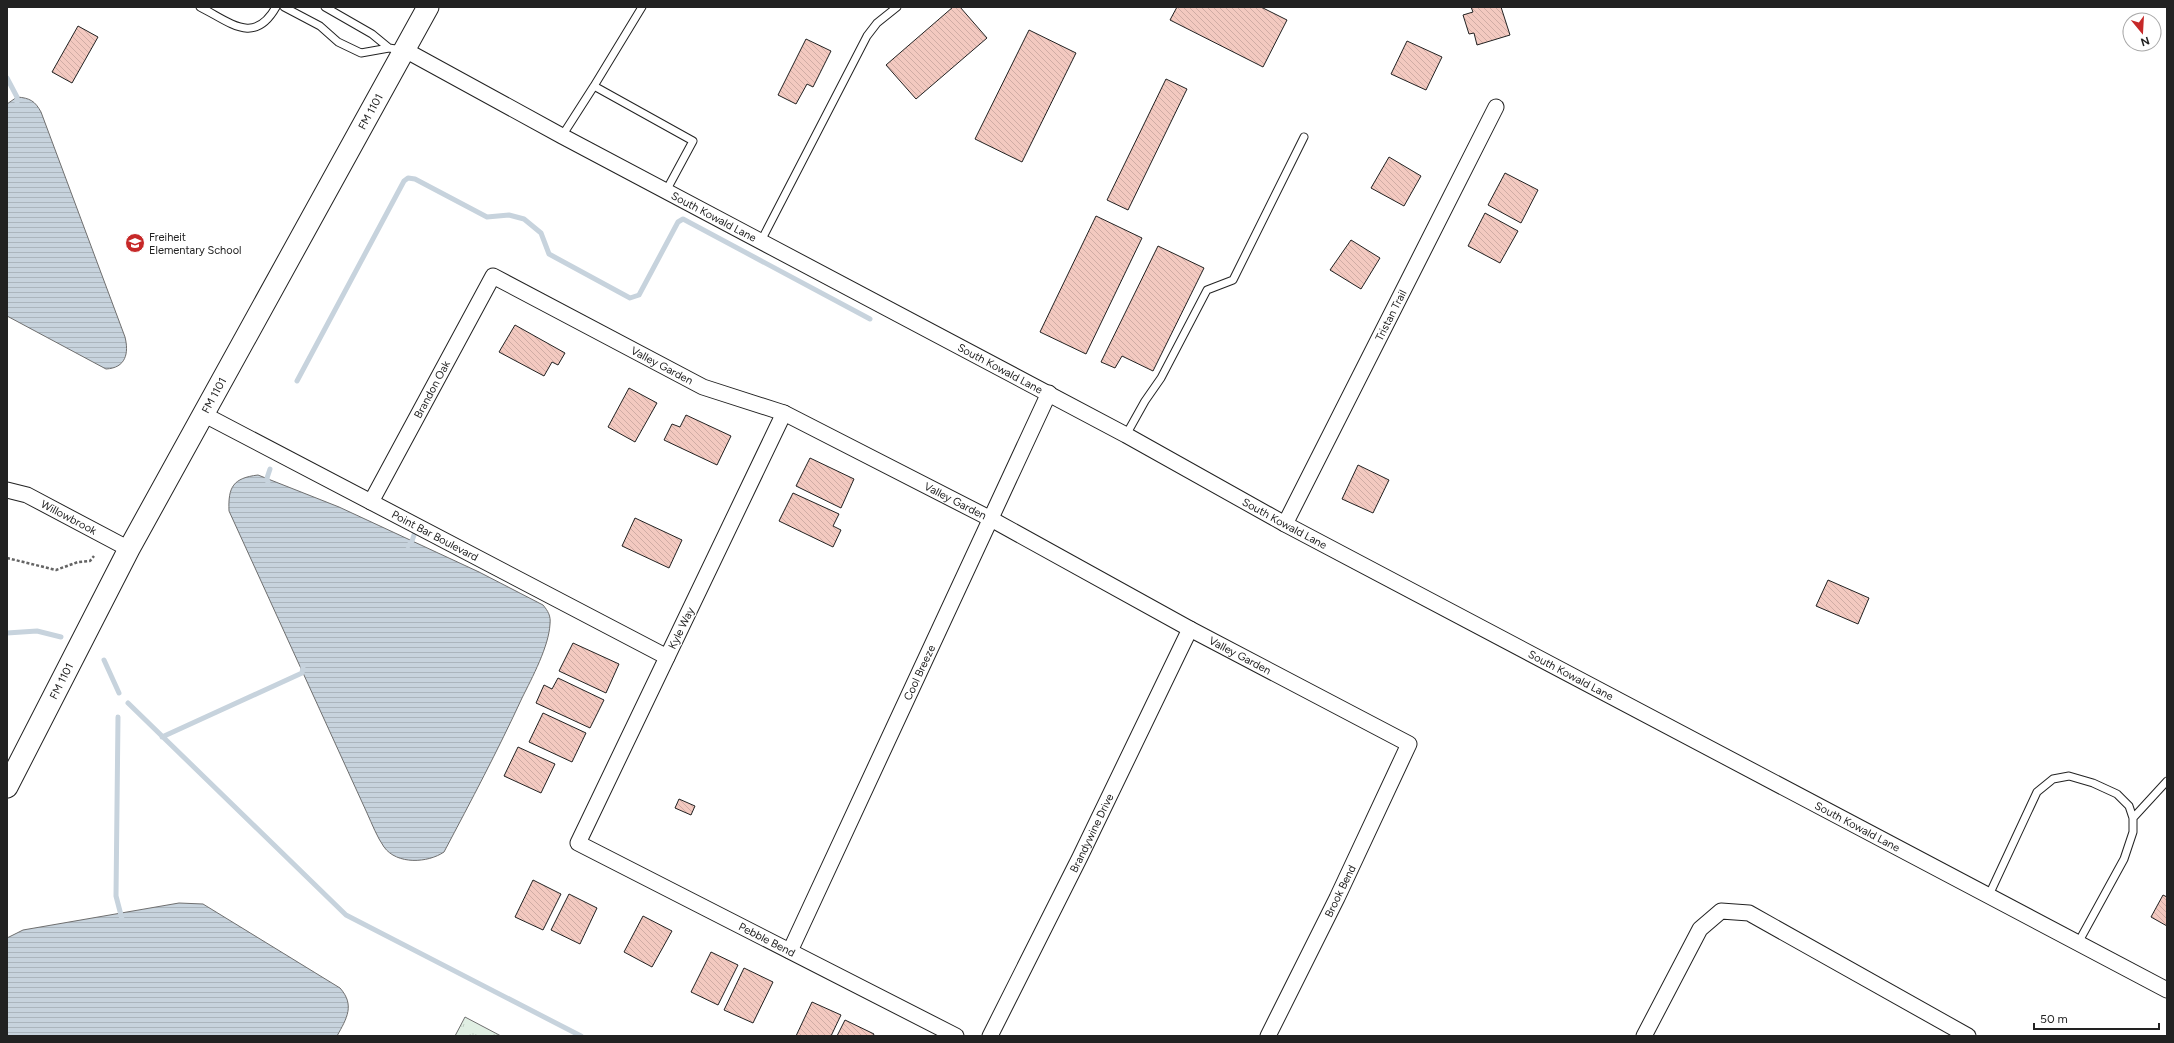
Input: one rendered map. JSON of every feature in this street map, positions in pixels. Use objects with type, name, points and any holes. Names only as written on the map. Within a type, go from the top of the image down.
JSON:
[{"type":"main road","name":"FM 1101","points":[[7,787],[129,549],[203,414],[397,49],[428,7]]},
{"type":"street","name":"South Kowald Lane","points":[[397,49],[1049,393],[1286,524],[2167,990]]},
{"type":"street","name":"Tristan Trail","points":[[1286,524],[1496,107]]},
{"type":"street","name":"Valley Garden","points":[[493,276],[703,387],[784,413],[991,519],[1190,629],[1409,744]]},
{"type":"street","name":"Brandon Oak","points":[[371,502],[493,276]]},
{"type":"street","name":"Cool Breeze","points":[[790,951],[1049,393]]},
{"type":"street","name":"Kyle Way","points":[[578,843],[784,413]]},
{"type":"street","name":"Point Bar Boulevard","points":[[203,414],[667,657]]},
{"type":"street","name":"Willowbrook","points":[[7,490],[27,495],[129,549]]},
{"type":"street","name":"Brandywine Drive","points":[[990,1036],[1080,857],[1190,629]]},
{"type":"street","name":"Brook Bend","points":[[1268,1036],[1337,898],[1409,744]]},
{"type":"street","name":"Pebble Bend","points":[[578,843],[956,1036]]},
{"type":"street","points":[[1644,1036],[1700,929],[1721,911],[1749,913],[1968,1036]]},
{"type":"lane","points":[[200,7],[242,28],[252,29],[265,24],[276,7]]},
{"type":"lane","points":[[284,7],[320,26],[338,42],[361,53],[397,49]]},
{"type":"lane","points":[[325,7],[397,49]]},
{"type":"lane","points":[[562,136],[642,7]]},
{"type":"lane","points":[[761,241],[867,36],[877,23],[897,7]]},
{"type":"lane","points":[[594,86],[693,141],[666,191]]},
{"type":"lane","points":[[1126,435],[1145,401],[1161,378],[1207,290],[1233,280],[1304,137]]},
{"type":"lane","points":[[1989,896],[2038,792],[2053,778],[2069,776],[2094,783],[2117,794],[2129,806],[2133,818],[2133,832],[2124,859],[2078,943]]},
{"type":"lane","points":[[2133,818],[2167,781]]},
{"type":"path","points":[[7,558],[56,570],[78,562],[90,561],[94,556]]},
{"type":"green space","points":[[465,1017],[501,1036],[455,1036]]},
{"type":"shaded area","points":[[17,97],[32,101],[37,105],[41,112],[125,337],[127,349],[126,354],[122,363],[113,368],[106,369],[7,316],[7,104]]},
{"type":"shaded area","points":[[258,475],[339,507],[479,572],[543,605],[549,614],[550,621],[547,642],[535,672],[494,756],[444,852],[437,856],[421,860],[397,857],[384,847],[379,839],[229,511],[231,490],[234,485],[238,481],[250,476]]},
{"type":"shaded area","points":[[179,903],[203,904],[340,988],[345,994],[347,1000],[348,1012],[337,1036],[7,1036],[7,938],[23,930]]},
{"type":"building","points":[[953,7],[960,7],[987,38],[916,99],[886,65]]},
{"type":"building","points":[[1177,7],[1261,7],[1287,20],[1263,67],[1170,20]]},
{"type":"building","points":[[1471,7],[1501,7],[1510,35],[1477,45],[1474,33],[1469,34],[1463,15],[1473,12]]},
{"type":"building","points":[[78,26],[98,37],[72,83],[52,72]]},
{"type":"building","points":[[1029,30],[1076,53],[1022,162],[975,139]]},
{"type":"building","points":[[806,39],[831,51],[813,87],[807,84],[796,104],[778,95]]},
{"type":"building","points":[[1407,41],[1442,57],[1426,90],[1391,74]]},
{"type":"building","points":[[1166,79],[1187,89],[1128,210],[1107,200]]},
{"type":"building","points":[[1389,157],[1421,176],[1404,206],[1371,188]]},
{"type":"building","points":[[1505,173],[1538,190],[1521,223],[1488,205]]},
{"type":"building","points":[[1485,213],[1518,231],[1500,263],[1468,246]]},
{"type":"building","points":[[1096,216],[1142,238],[1086,354],[1040,332]]},
{"type":"building","points":[[1351,240],[1380,258],[1361,289],[1330,270]]},
{"type":"building","points":[[1158,246],[1204,268],[1153,371],[1122,356],[1115,368],[1101,362]]},
{"type":"building","points":[[515,325],[565,353],[558,365],[552,362],[544,376],[499,352]]},
{"type":"building","points":[[629,388],[657,403],[635,442],[608,427]]},
{"type":"building","points":[[686,415],[731,436],[717,465],[664,440],[672,424],[680,427]]},
{"type":"building","points":[[810,458],[854,479],[841,508],[796,486]]},
{"type":"building","points":[[1358,465],[1389,480],[1373,513],[1342,499]]},
{"type":"building","points":[[793,493],[839,514],[833,526],[841,530],[833,547],[779,521]]},
{"type":"building","points":[[635,518],[682,540],[669,568],[622,546]]},
{"type":"building","points":[[1828,580],[1869,598],[1858,624],[1816,606]]},
{"type":"building","points":[[573,643],[619,664],[606,693],[559,671]]},
{"type":"building","points":[[558,678],[604,700],[590,728],[536,703],[544,685],[552,689]]},
{"type":"building","points":[[543,713],[586,733],[572,762],[529,742]]},
{"type":"building","points":[[518,747],[555,764],[541,793],[504,776]]},
{"type":"building","points":[[679,799],[695,806],[691,815],[675,808]]},
{"type":"building","points":[[533,880],[561,894],[543,930],[515,917]]},
{"type":"building","points":[[569,894],[597,908],[580,944],[551,930]]},
{"type":"building","points":[[2163,895],[2167,897],[2167,926],[2151,917]]},
{"type":"building","points":[[643,916],[672,931],[652,967],[624,952]]},
{"type":"building","points":[[711,952],[738,965],[718,1005],[691,992]]},
{"type":"building","points":[[744,968],[773,982],[753,1023],[724,1010]]},
{"type":"building","points":[[812,1002],[841,1015],[831,1036],[796,1036]]},
{"type":"building","points":[[845,1020],[874,1034],[873,1036],[837,1036]]},
{"type":"waterway","points":[[7,78],[17,97],[17,104]]},
{"type":"waterway","points":[[297,381],[404,181],[408,178],[415,179],[487,217],[509,215],[524,219],[541,233],[549,254],[630,298],[639,295],[678,222],[683,219],[870,319]]},
{"type":"waterway","points":[[268,483],[267,478],[270,469]]},
{"type":"waterway","points":[[408,546],[412,541],[415,532]]},
{"type":"waterway","points":[[7,633],[37,631],[61,637]]},
{"type":"waterway","points":[[104,660],[119,693]]},
{"type":"waterway","points":[[162,737],[302,673],[303,667]]},
{"type":"waterway","points":[[128,703],[346,915],[581,1036]]},
{"type":"waterway","points":[[118,717],[116,896],[122,919]]},
{"type":"place","name":"Freiheit Elementary School","points":[[135,243]]}]
